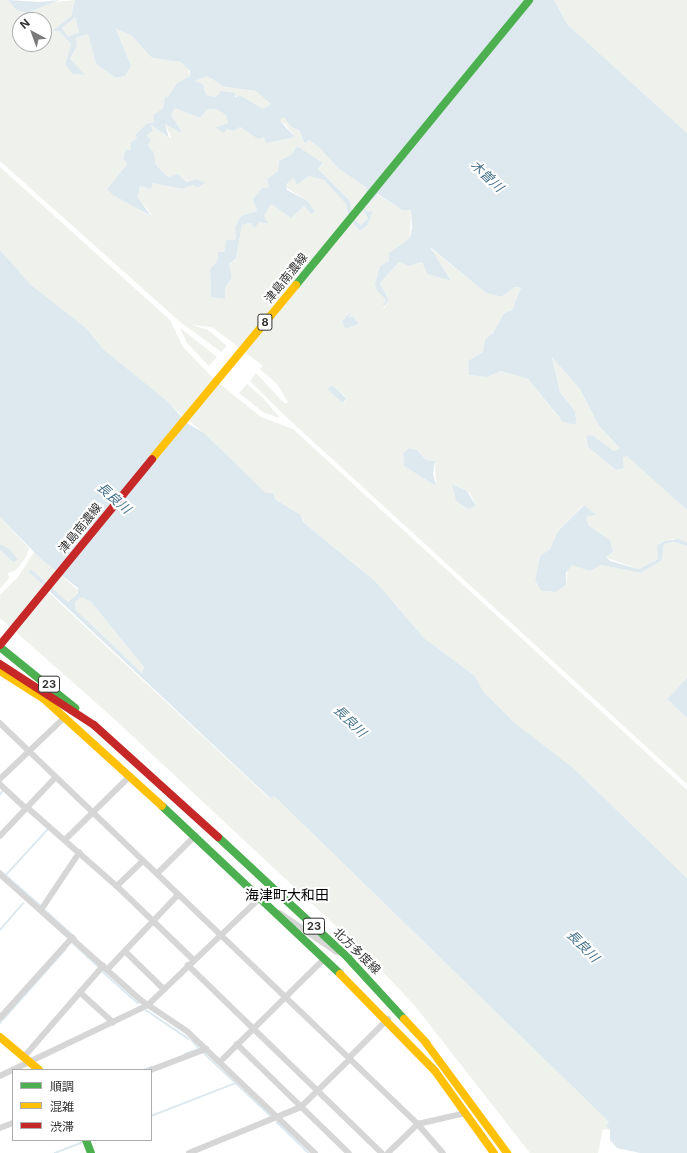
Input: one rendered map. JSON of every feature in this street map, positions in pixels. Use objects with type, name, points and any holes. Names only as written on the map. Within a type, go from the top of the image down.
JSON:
[{"type":"main road","name":"津島南濃線","points":[[0,646],[529,0]]},
{"type":"main road","name":"23","points":[[0,646],[49,684],[94,725]]},
{"type":"main road","points":[[0,670],[94,725]]},
{"type":"main road","points":[[0,670],[44,699],[130,776],[195,836],[323,960],[388,1019],[435,1071],[494,1153]]},
{"type":"main road","name":"北方多度線","points":[[94,725],[128,753],[348,958],[426,1043],[507,1153]]},
{"type":"main road","points":[[0,1037],[38,1069]]},
{"type":"main road","points":[[86,1141],[91,1153]]},
{"type":"street","points":[[0,779],[64,718]]},
{"type":"street","points":[[0,722],[178,895],[418,1124],[443,1153]]},
{"type":"street","points":[[66,839],[130,776]]},
{"type":"street","points":[[0,836],[56,777]]},
{"type":"street","points":[[0,784],[66,839],[79,853],[117,886],[194,960]]},
{"type":"street","points":[[157,874],[195,836]]},
{"type":"street","points":[[41,910],[79,853]]},
{"type":"street","points":[[117,886],[143,861]]},
{"type":"street","points":[[0,874],[148,1005],[206,1049],[315,1153]]},
{"type":"street","points":[[26,1060],[80,992],[125,951],[178,895]]},
{"type":"street","points":[[0,1076],[26,1060],[148,1005],[258,897],[348,958]]},
{"type":"street","points":[[0,1018],[72,938]]},
{"type":"street","points":[[125,951],[164,989]]},
{"type":"street","points":[[220,1062],[323,960]]},
{"type":"street","points":[[188,965],[382,1153]]},
{"type":"street","points":[[80,992],[113,1022]]},
{"type":"street","points":[[188,1153],[279,1118],[301,1107],[388,1019]]},
{"type":"street","points":[[237,1044],[349,1153]]},
{"type":"street","points":[[152,1070],[206,1049]]},
{"type":"street","points":[[388,1153],[418,1124],[466,1114]]},
{"type":"street","points":[[0,1128],[12,1123]]},
{"type":"shaded area","points":[[0,0],[8,0],[16,10],[23,12],[12,12],[12,52],[52,52],[52,31],[59,31],[71,44],[65,65],[75,74],[85,75],[69,61],[77,46],[76,38],[88,34],[96,64],[116,78],[125,76],[131,66],[116,29],[131,35],[152,58],[181,62],[188,68],[190,76],[177,83],[168,97],[165,96],[163,108],[153,115],[154,122],[146,124],[135,135],[137,138],[130,143],[131,150],[126,150],[123,158],[127,164],[107,189],[148,215],[152,215],[138,197],[140,186],[151,189],[153,183],[181,189],[193,185],[197,188],[204,183],[196,179],[188,182],[178,174],[168,177],[156,165],[154,152],[148,146],[151,140],[147,135],[153,131],[151,125],[168,138],[171,137],[165,124],[183,134],[171,115],[175,108],[200,118],[208,109],[216,109],[226,115],[228,123],[207,130],[216,128],[224,133],[227,129],[233,131],[240,127],[258,139],[264,137],[266,142],[295,137],[285,124],[273,119],[275,114],[279,119],[285,117],[291,127],[299,130],[305,144],[309,140],[320,147],[339,169],[367,188],[361,206],[368,218],[361,225],[354,218],[350,201],[318,169],[323,164],[297,146],[292,154],[279,161],[278,171],[267,179],[269,187],[262,188],[253,199],[257,211],[241,216],[235,227],[236,240],[226,240],[224,252],[218,252],[217,261],[210,269],[211,297],[225,299],[225,287],[232,278],[229,264],[236,260],[242,225],[250,223],[255,228],[258,222],[267,224],[263,216],[271,204],[291,218],[304,206],[311,214],[315,212],[308,201],[285,187],[293,178],[297,185],[309,176],[324,180],[341,197],[348,206],[350,220],[360,231],[368,225],[373,210],[368,212],[364,208],[370,195],[380,196],[402,210],[411,209],[410,238],[389,253],[389,261],[380,266],[375,283],[376,290],[386,300],[383,309],[389,301],[380,283],[399,262],[409,266],[422,262],[427,274],[451,281],[429,247],[486,293],[501,297],[515,287],[521,288],[512,310],[504,313],[493,333],[485,339],[483,352],[468,361],[469,375],[487,377],[501,371],[528,379],[560,419],[577,425],[575,411],[560,392],[552,356],[580,389],[599,426],[620,448],[614,451],[591,435],[586,437],[588,447],[616,470],[624,468],[623,456],[627,455],[687,510],[687,542],[672,539],[658,544],[658,559],[639,569],[607,558],[607,554],[613,552],[610,540],[589,526],[586,517],[596,515],[583,505],[558,531],[550,549],[540,556],[535,580],[541,591],[556,592],[566,585],[568,567],[576,564],[590,571],[601,565],[641,573],[662,560],[664,544],[674,542],[687,546],[687,678],[667,699],[687,718],[687,784],[283,414],[250,381],[256,373],[285,404],[288,402],[277,384],[260,369],[263,366],[212,327],[192,325],[208,330],[227,346],[221,352],[179,321],[0,161]],"holes":[[[352,311],[349,317],[353,316],[359,324],[345,329],[342,321]],[[332,385],[346,397],[344,403],[327,389]],[[409,448],[417,450],[426,460],[435,461],[436,486],[404,466],[403,453]],[[453,484],[470,493],[476,506],[468,509],[456,501]]]},
{"type":"shaded area","points":[[75,0],[71,16],[52,31],[52,12],[29,12],[45,3]]},
{"type":"shaded area","points":[[554,0],[687,0],[687,133],[567,24]]},
{"type":"shaded area","points":[[75,17],[79,32],[68,37],[62,28]]},
{"type":"shaded area","points":[[207,76],[225,87],[257,91],[271,104],[263,109],[227,92],[215,97],[206,95],[203,84],[195,81]]},
{"type":"shaded area","points":[[0,167],[170,320],[183,347],[215,380],[261,417],[293,429],[687,790],[687,878],[587,782],[516,724],[483,691],[475,676],[424,638],[376,582],[303,522],[301,515],[266,493],[207,436],[103,349],[86,328],[30,285],[0,250]]},
{"type":"shaded area","points":[[180,328],[217,357],[209,366],[187,343]]},
{"type":"shaded area","points":[[247,384],[263,398],[280,418],[264,413],[239,393]]},
{"type":"shaded area","points":[[0,517],[29,548],[26,557],[16,570],[8,573],[9,578],[0,589],[0,550],[13,562],[17,557],[0,544]]},
{"type":"shaded area","points":[[34,552],[79,591],[68,602],[32,570],[45,589],[270,799],[274,796],[609,1122],[606,1126],[610,1130],[603,1129],[598,1153],[530,1153],[415,1006],[369,957],[111,716],[0,618],[0,595],[18,577]]},
{"type":"shaded area","points":[[82,597],[91,602],[144,667],[142,673],[76,610],[75,602]]},
{"type":"water","points":[[8,0],[40,2],[59,0],[29,12],[16,10]]},
{"type":"water","name":"木曽川","points":[[75,0],[554,0],[567,24],[687,133],[687,510],[627,456],[623,457],[624,468],[616,470],[588,447],[586,436],[592,435],[614,451],[620,448],[599,426],[580,389],[552,357],[560,392],[575,411],[577,425],[563,422],[528,379],[501,371],[487,377],[469,375],[468,361],[483,352],[485,339],[493,333],[504,313],[512,310],[521,288],[515,287],[501,297],[486,293],[430,247],[451,281],[427,274],[422,262],[409,266],[399,262],[380,283],[389,301],[382,308],[386,300],[376,290],[375,283],[380,266],[389,261],[389,253],[410,238],[412,228],[411,210],[402,210],[378,194],[364,208],[368,212],[373,210],[368,225],[360,231],[350,220],[346,204],[324,180],[309,176],[297,185],[293,178],[286,185],[287,190],[308,201],[315,212],[311,214],[304,206],[291,218],[271,204],[264,216],[268,224],[259,222],[255,228],[250,223],[242,225],[236,259],[229,264],[232,278],[225,287],[225,299],[211,297],[210,269],[217,261],[218,252],[224,252],[226,240],[236,240],[235,227],[241,216],[257,211],[253,199],[262,188],[269,187],[267,179],[278,171],[279,161],[292,154],[297,146],[323,163],[318,169],[350,201],[354,218],[361,225],[368,218],[361,206],[367,188],[339,169],[319,147],[309,140],[305,144],[299,130],[291,127],[284,117],[279,120],[295,137],[266,143],[264,137],[258,139],[240,127],[233,131],[227,129],[224,133],[216,128],[207,130],[228,123],[226,115],[216,109],[208,109],[200,118],[175,108],[171,115],[183,134],[165,124],[169,138],[151,125],[153,131],[147,135],[151,140],[148,146],[154,152],[156,165],[168,177],[178,174],[187,182],[196,179],[205,183],[197,188],[193,185],[182,189],[153,183],[151,189],[140,186],[138,197],[151,216],[113,195],[107,189],[127,164],[123,158],[126,150],[131,150],[130,143],[137,138],[135,135],[146,124],[154,122],[153,115],[163,108],[165,96],[168,97],[177,83],[190,76],[190,71],[181,62],[152,58],[131,35],[116,29],[131,66],[125,76],[116,78],[96,64],[88,34],[76,38],[77,46],[70,59],[85,75],[73,74],[65,65],[71,44],[59,31],[52,31],[71,16]],"holes":[[[75,17],[79,32],[68,37],[62,28]],[[207,76],[225,87],[256,91],[271,104],[263,109],[241,96],[235,97],[235,93],[221,91],[216,97],[206,95],[203,84],[195,81]]]},
{"type":"water","name":"長良川","points":[[0,250],[31,285],[86,328],[103,349],[168,402],[187,423],[204,433],[266,493],[273,493],[275,499],[301,515],[303,522],[376,582],[424,638],[475,676],[483,691],[516,724],[573,768],[687,878],[687,1153],[640,1153],[617,1148],[610,1140],[610,1130],[606,1126],[609,1122],[274,796],[271,799],[28,571],[32,570],[68,602],[78,593],[78,588],[41,559],[0,517]],"holes":[[[82,597],[91,602],[144,667],[142,673],[76,610],[75,602]]]},
{"type":"water","points":[[352,311],[349,317],[353,316],[359,324],[345,329],[342,321]]},
{"type":"water","points":[[332,385],[346,398],[343,403],[327,389]]},
{"type":"water","points":[[409,448],[417,450],[426,460],[435,461],[433,473],[436,486],[404,466],[403,453]]},
{"type":"water","points":[[452,484],[467,491],[476,506],[468,509],[456,501]]},
{"type":"water","points":[[584,505],[596,515],[586,517],[589,526],[610,540],[613,552],[606,557],[610,561],[639,569],[658,559],[657,545],[665,541],[678,539],[687,542],[687,546],[674,542],[664,544],[662,560],[641,573],[601,565],[590,571],[572,565],[566,573],[566,585],[556,592],[541,591],[535,580],[540,556],[550,549],[558,531]]},
{"type":"water","points":[[0,544],[9,549],[18,559],[13,562],[0,550]]},
{"type":"water","points":[[687,678],[687,718],[667,699]]},
{"type":"waterway","points":[[6,875],[49,828]]},
{"type":"waterway","points":[[0,870],[41,906]]},
{"type":"waterway","points":[[0,930],[23,904]]},
{"type":"waterway","points":[[45,910],[76,938]]},
{"type":"waterway","points":[[72,942],[99,967]]},
{"type":"waterway","points":[[0,1023],[66,949]]},
{"type":"waterway","points":[[102,971],[138,1003]]},
{"type":"waterway","points":[[146,1010],[189,1039]]},
{"type":"waterway","points":[[185,1054],[199,1049],[192,1041]]},
{"type":"waterway","points":[[203,1052],[272,1117]]},
{"type":"waterway","points":[[146,1069],[151,1067]]},
{"type":"waterway","points":[[152,1116],[236,1083]]},
{"type":"waterway","points":[[277,1122],[309,1153]]},
{"type":"waterway","points":[[55,1153],[83,1142]]},
{"type":"traffic: fast","points":[[296,285],[529,0]]},
{"type":"traffic: fast","points":[[0,647],[75,708]]},
{"type":"traffic: fast","points":[[162,806],[340,974]]},
{"type":"traffic: fast","points":[[218,837],[348,958],[404,1019]]},
{"type":"traffic: fast","points":[[86,1141],[91,1153]]},
{"type":"traffic: slow","points":[[152,459],[296,285]]},
{"type":"traffic: slow","points":[[0,671],[44,699],[162,806]]},
{"type":"traffic: slow","points":[[340,974],[435,1071],[494,1153]]},
{"type":"traffic: slow","points":[[404,1019],[426,1043],[507,1153]]},
{"type":"traffic: slow","points":[[0,1037],[38,1069]]},
{"type":"traffic: jam","points":[[0,645],[152,459]]},
{"type":"traffic: jam","points":[[0,664],[94,725],[218,837]]},
{"type":"district","name":"海津町大和田","points":[[287,895]]}]
